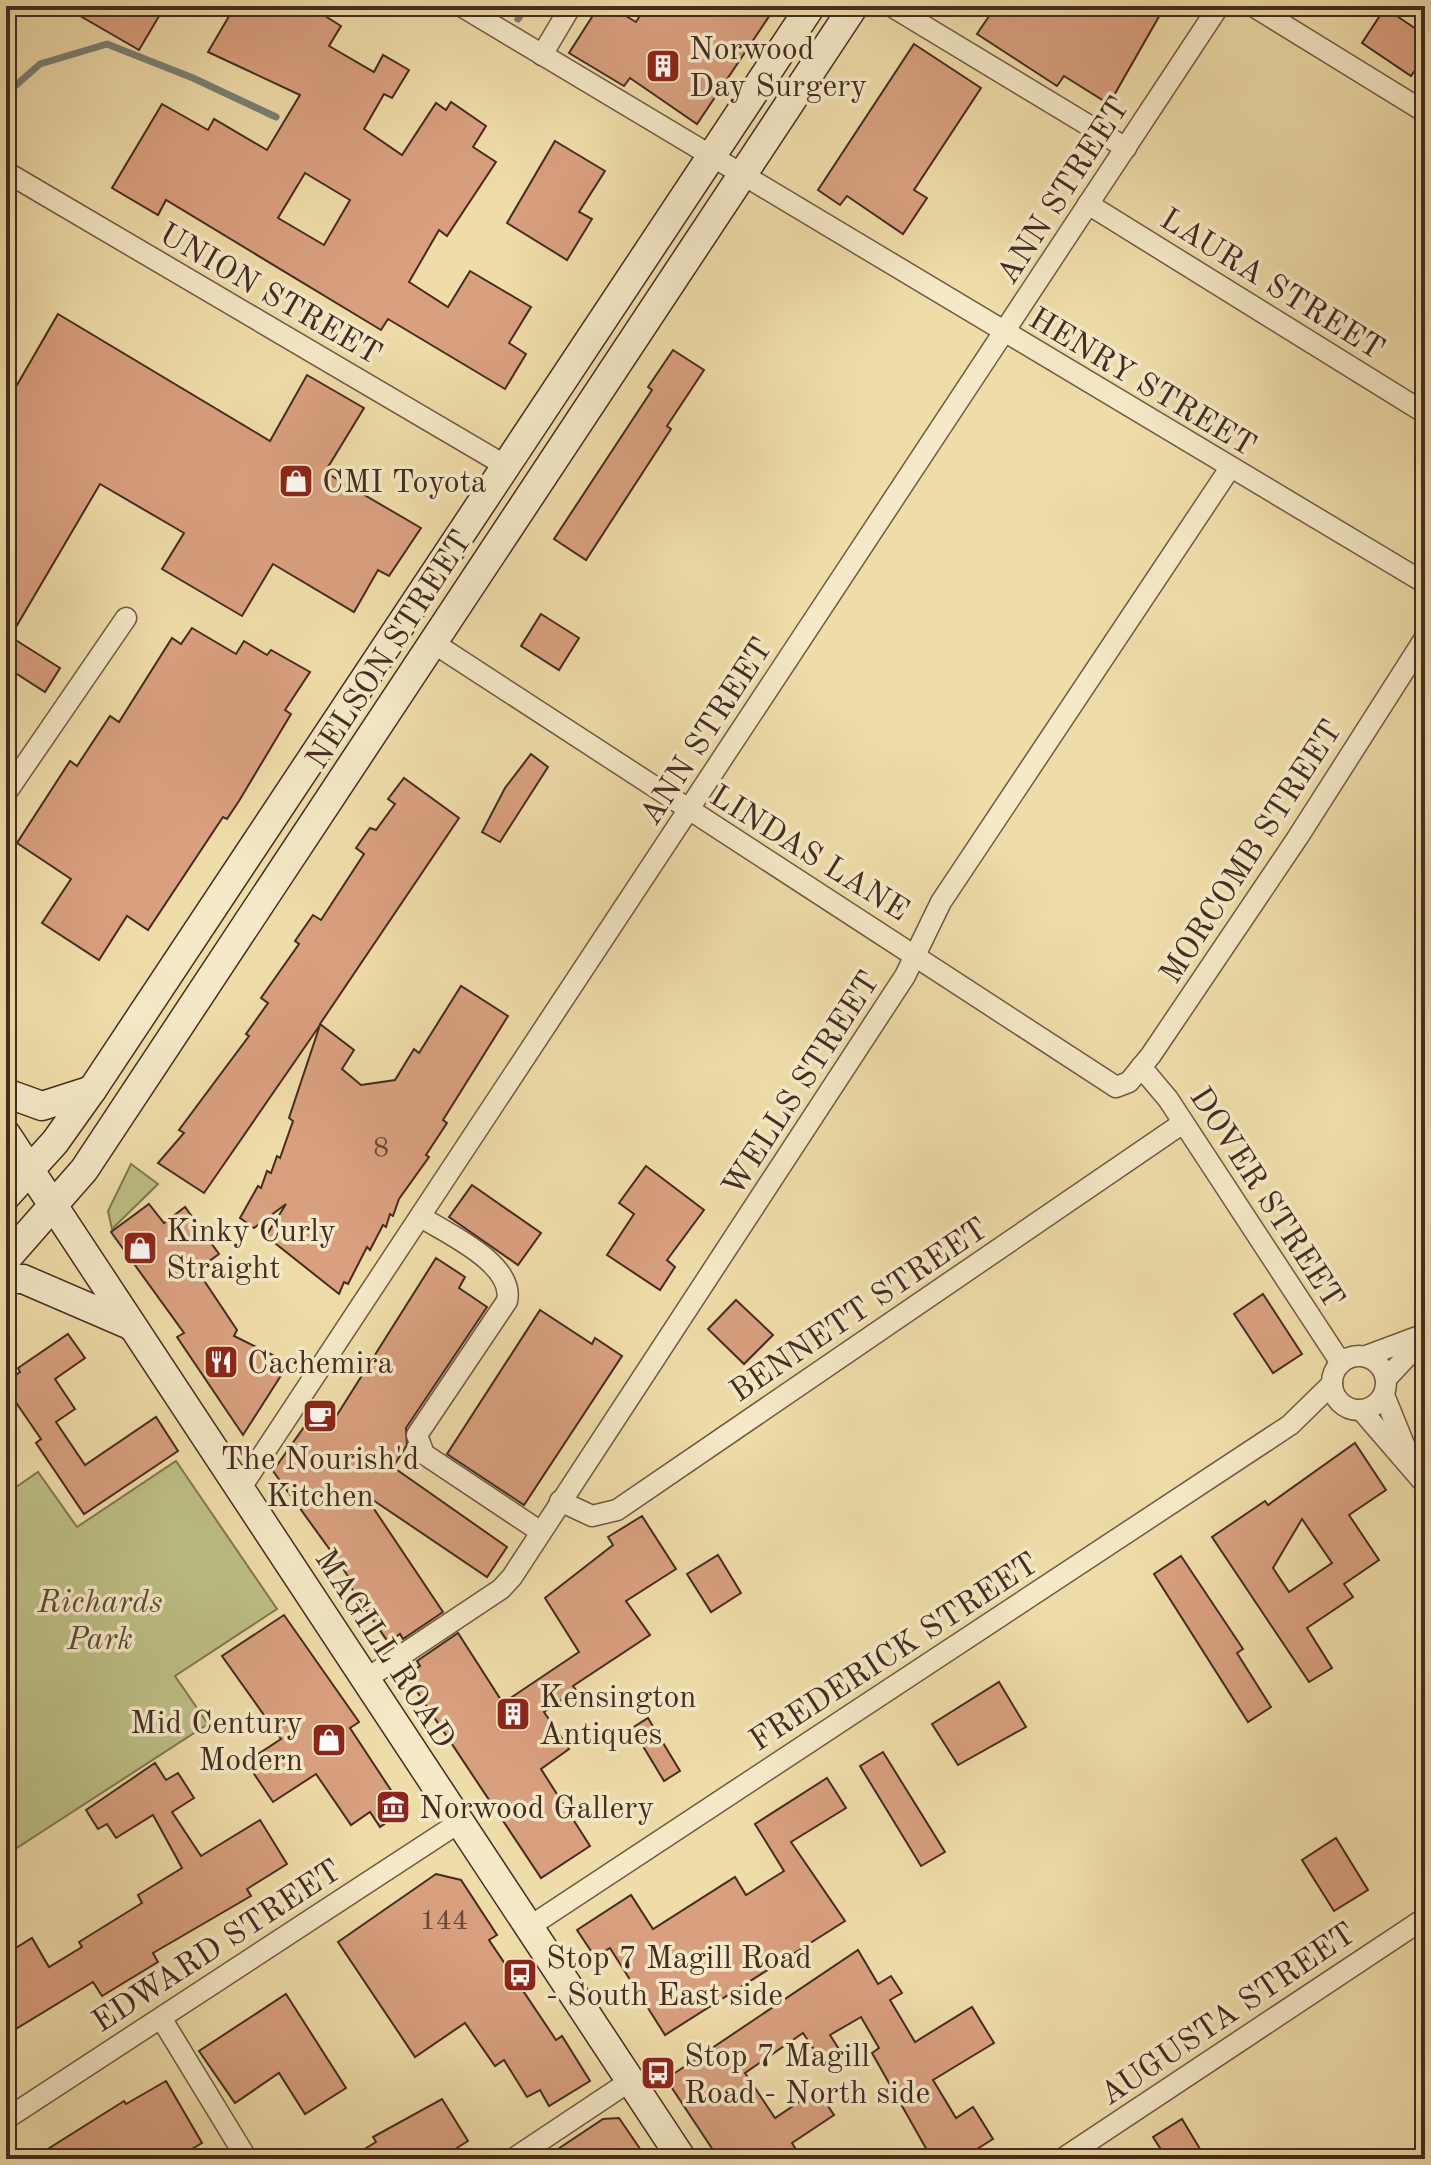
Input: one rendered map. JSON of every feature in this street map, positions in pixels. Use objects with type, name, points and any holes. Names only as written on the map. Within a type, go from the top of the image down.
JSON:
[{"type":"main road","name":"NELSON STREET","points":[[6,1196],[92,1090],[811,6]]},
{"type":"main road","name":"NELSON STREET","points":[[6,1259],[84,1170],[854,6]]},
{"type":"main road","points":[[506,466],[537,484]]},
{"type":"main road","points":[[6,1093],[42,1106],[92,1090]]},
{"type":"main road","name":"MAGILL ROAD","points":[[6,1134],[682,2159]]},
{"type":"main road","points":[[6,1279],[23,1279],[133,1326]]},
{"type":"street","name":"HENRY STREET","points":[[461,6],[1425,583]]},
{"type":"street","points":[[542,55],[571,6]]},
{"type":"street","points":[[891,6],[1126,148]]},
{"type":"street","name":"ANN STREET","points":[[240,1489],[1219,6]]},
{"type":"street","points":[[1253,6],[1425,112]]},
{"type":"street","name":"UNION STREET","points":[[6,172],[506,466]]},
{"type":"street","name":"LAURA STREET","points":[[1088,204],[1425,413]]},
{"type":"street","name":"WELLS STREET","points":[[366,1679],[501,1589],[789,1156],[916,954],[941,902],[1230,468]]},
{"type":"street","points":[[6,793],[126,618]]},
{"type":"street","name":"MORCOMB STREET","points":[[1116,1087],[1129,1082],[1141,1067],[1298,837],[1425,638]]},
{"type":"street","name":"LINDAS LANE","points":[[432,642],[916,954],[1116,1087]]},
{"type":"street","name":"DOVER STREET","points":[[1141,1067],[1183,1123],[1341,1363]]},
{"type":"street","name":"BENNETT STREET","points":[[560,1501],[592,1516],[617,1510],[1183,1123]]},
{"type":"street","points":[[421,1217],[494,1264],[506,1278],[509,1289],[507,1301],[417,1435],[419,1446],[424,1454],[541,1532]]},
{"type":"street","points":[[1419,1475],[1353,1408],[1335,1397],[1332,1384],[1341,1363],[1351,1356],[1366,1356],[1425,1335]]},
{"type":"street","points":[[1353,1408],[1373,1407],[1425,1335]]},
{"type":"street","points":[[1366,1356],[1383,1369],[1385,1387],[1419,1475]]},
{"type":"street","name":"FREDERICK STREET","points":[[529,1927],[1290,1425],[1332,1384]]},
{"type":"street","name":"FREDERICK STREET","points":[[1290,1425],[1353,1408]]},
{"type":"street","name":"EDWARD STREET","points":[[6,2119],[460,1822]]},
{"type":"street","name":"AUGUSTA STREET","points":[[1062,2159],[1425,1918]]},
{"type":"street","points":[[161,2018],[247,2159]]},
{"type":"street","points":[[513,2159],[630,2081]]},
{"type":"green space","points":[[131,1164],[158,1184],[112,1229],[108,1211]]},
{"type":"green space","name":"Richards Park","points":[[176,1461],[277,1609],[175,1676],[208,1724],[6,1855],[6,1494],[38,1472],[77,1527]]},
{"type":"building","points":[[63,6],[165,6],[139,50]]},
{"type":"building","points":[[235,6],[309,6],[341,26],[329,46],[374,72],[383,55],[409,70],[392,98],[384,94],[364,129],[402,155],[436,103],[446,110],[451,102],[486,126],[473,147],[496,162],[447,236],[439,230],[409,282],[448,307],[470,271],[531,307],[509,343],[526,354],[505,389],[388,319],[381,330],[166,200],[158,215],[112,188],[162,104],[208,130],[214,119],[267,150],[300,95],[208,52]],"holes":[[[305,173],[350,200],[324,245],[278,218]]]},
{"type":"building","name":"Norwood Day Surgery","points":[[599,6],[609,6],[636,22],[646,6],[776,6],[697,124],[630,78],[624,86],[569,53]]},
{"type":"building","points":[[996,6],[1165,6],[1109,104],[1064,76],[1057,86],[977,34]]},
{"type":"building","points":[[1385,8],[1425,35],[1425,56],[1411,76],[1362,43]]},
{"type":"building","points":[[914,44],[981,88],[914,190],[927,198],[903,234],[847,196],[840,205],[818,190]]},
{"type":"building","points":[[555,141],[605,171],[579,212],[592,219],[567,260],[507,223]]},
{"type":"building","points":[[58,314],[270,441],[307,375],[364,408],[325,472],[421,528],[389,576],[378,570],[354,612],[273,564],[242,616],[162,569],[184,533],[100,484],[6,644],[6,404]]},
{"type":"building","points":[[673,350],[704,370],[667,426],[671,429],[586,560],[554,539],[652,390],[648,387]]},
{"type":"building","points":[[541,614],[579,638],[559,670],[521,646]]},
{"type":"building","points":[[192,628],[236,654],[244,641],[267,655],[271,650],[310,672],[285,710],[291,714],[239,801],[227,819],[223,817],[148,930],[127,916],[99,960],[42,923],[71,879],[17,843],[70,761],[77,766],[110,716],[119,722],[172,638],[181,644]]},
{"type":"building","points":[[14,639],[60,668],[45,692],[6,667],[6,651]]},
{"type":"building","points":[[531,754],[548,767],[500,842],[482,832],[505,788]]},
{"type":"building","points":[[404,778],[459,818],[320,1024],[354,1050],[342,1069],[361,1085],[395,1080],[414,1049],[419,1053],[461,986],[508,1016],[443,1120],[447,1123],[426,1155],[429,1157],[399,1199],[386,1227],[383,1225],[370,1250],[367,1247],[348,1284],[344,1282],[339,1294],[266,1236],[286,1204],[254,1228],[240,1218],[258,1186],[261,1188],[267,1171],[271,1173],[277,1156],[280,1158],[293,1121],[289,1118],[320,1025],[204,1193],[158,1163],[184,1133],[179,1130],[249,1036],[246,1034],[268,1003],[261,998],[299,944],[295,941],[313,915],[321,920],[364,854],[356,848],[370,828],[376,830],[395,804],[388,799]]},
{"type":"building","points":[[646,1166],[704,1210],[667,1260],[675,1267],[660,1290],[607,1255],[634,1214],[619,1203]]},
{"type":"building","points":[[472,1185],[541,1233],[518,1265],[449,1217]]},
{"type":"building","points":[[149,1204],[164,1223],[185,1207],[219,1254],[197,1270],[237,1330],[234,1336],[289,1363],[243,1435],[177,1337],[184,1333],[111,1232]]},
{"type":"building","points":[[436,1258],[465,1277],[459,1288],[487,1307],[406,1428],[407,1445],[393,1467],[507,1547],[487,1577],[364,1494],[443,1612],[403,1639],[400,1634],[388,1642],[348,1583],[351,1581],[338,1561],[273,1471],[321,1403],[337,1415]]},
{"type":"building","points":[[1263,1294],[1302,1354],[1273,1373],[1234,1314]]},
{"type":"building","points":[[736,1300],[773,1335],[744,1364],[708,1329]]},
{"type":"building","points":[[540,1310],[592,1344],[595,1338],[622,1356],[524,1505],[447,1454]]},
{"type":"building","points":[[68,1334],[85,1358],[55,1379],[75,1409],[56,1422],[85,1465],[156,1417],[178,1451],[84,1514],[36,1443],[41,1439],[6,1388],[6,1382],[20,1372],[18,1368]]},
{"type":"building","points":[[1355,1443],[1386,1490],[1349,1515],[1379,1560],[1344,1584],[1353,1597],[1307,1628],[1332,1668],[1309,1682],[1212,1537],[1265,1501],[1268,1505]],"holes":[[[1302,1519],[1332,1563],[1289,1592],[1273,1568]]]},
{"type":"building","points":[[642,1516],[676,1569],[626,1601],[650,1635],[573,1686],[576,1690],[544,1712],[569,1749],[541,1769],[590,1846],[541,1878],[406,1675],[420,1666],[417,1661],[458,1633],[503,1703],[579,1652],[545,1598],[613,1545],[608,1537]]},
{"type":"building","points":[[718,1555],[741,1593],[711,1612],[687,1574]]},
{"type":"building","points":[[1181,1556],[1243,1649],[1237,1653],[1271,1707],[1248,1722],[1154,1574]]},
{"type":"building","points":[[284,1615],[359,1722],[350,1728],[404,1810],[380,1827],[370,1812],[351,1825],[316,1774],[273,1802],[246,1762],[281,1739],[222,1656]]},
{"type":"building","points":[[999,1682],[1026,1727],[958,1765],[932,1724]]},
{"type":"building","points":[[648,1718],[680,1771],[664,1781],[632,1728]]},
{"type":"building","points":[[883,1752],[945,1852],[921,1866],[860,1766]]},
{"type":"building","points":[[155,1763],[166,1780],[178,1773],[194,1798],[172,1812],[201,1856],[260,1820],[287,1864],[247,1889],[251,1896],[153,1953],[158,1962],[102,1996],[93,1982],[6,2035],[6,1954],[32,1938],[49,1967],[82,1947],[79,1942],[142,1903],[138,1895],[182,1868],[153,1815],[116,1838],[107,1824],[98,1829],[86,1810]]},
{"type":"building","points":[[827,1778],[846,1808],[791,1842],[845,1921],[665,2035],[610,1948],[595,1957],[577,1930],[631,1895],[653,1929],[735,1877],[746,1895],[784,1871],[755,1824]]},
{"type":"building","points":[[1336,1838],[1368,1890],[1334,1911],[1302,1860]]},
{"type":"building","points":[[436,1874],[461,1880],[497,1935],[489,1940],[556,2040],[562,2036],[590,2081],[549,2106],[540,2090],[527,2097],[504,2060],[495,2066],[465,2023],[415,2057],[338,1942]]},
{"type":"building","points":[[858,1950],[878,1984],[891,1976],[902,1993],[890,2000],[915,2042],[972,2007],[994,2043],[933,2080],[956,2118],[973,2107],[993,2139],[961,2159],[932,2159],[872,2053],[879,2048],[861,2017],[830,2035],[844,2057],[826,2068],[803,2033],[745,2073],[775,2118],[817,2090],[834,2115],[792,2143],[802,2159],[719,2159],[666,2079]]},
{"type":"building","points":[[286,1994],[346,2088],[305,2114],[279,2073],[235,2103],[199,2051]]},
{"type":"building","points":[[166,2081],[202,2143],[175,2159],[32,2159],[124,2101],[126,2104]]},
{"type":"building","points":[[442,2099],[468,2141],[439,2159],[348,2159],[376,2142],[373,2137]]},
{"type":"building","points":[[619,2118],[647,2159],[543,2159],[603,2119]]},
{"type":"building","points":[[1182,2119],[1206,2159],[1167,2159],[1153,2137]]},
{"type":"waterway","points":[[518,19],[526,6]]},
{"type":"waterway","points":[[6,94],[40,64],[107,44],[193,78],[276,117]]},
{"type":"place","name":"Norwood Day Surgery","points":[[663,66]]},
{"type":"place","name":"CMI Toyota","points":[[296,481]]},
{"type":"place","name":"Kinky Curly Straight","points":[[140,1248]]},
{"type":"place","name":"Cachemira","points":[[221,1362]]},
{"type":"place","name":"The Nourish'd Kitchen","points":[[320,1416]]},
{"type":"place","name":"Kensington Antiques","points":[[513,1714]]},
{"type":"place","name":"Mid Century Modern","points":[[329,1740]]},
{"type":"place","name":"Norwood Gallery","points":[[393,1807]]},
{"type":"place","name":"Stop 7 Magill Road - South East side","points":[[520,1975]]},
{"type":"place","name":"Stop 7 Magill Road - North side","points":[[658,2073]]}]
